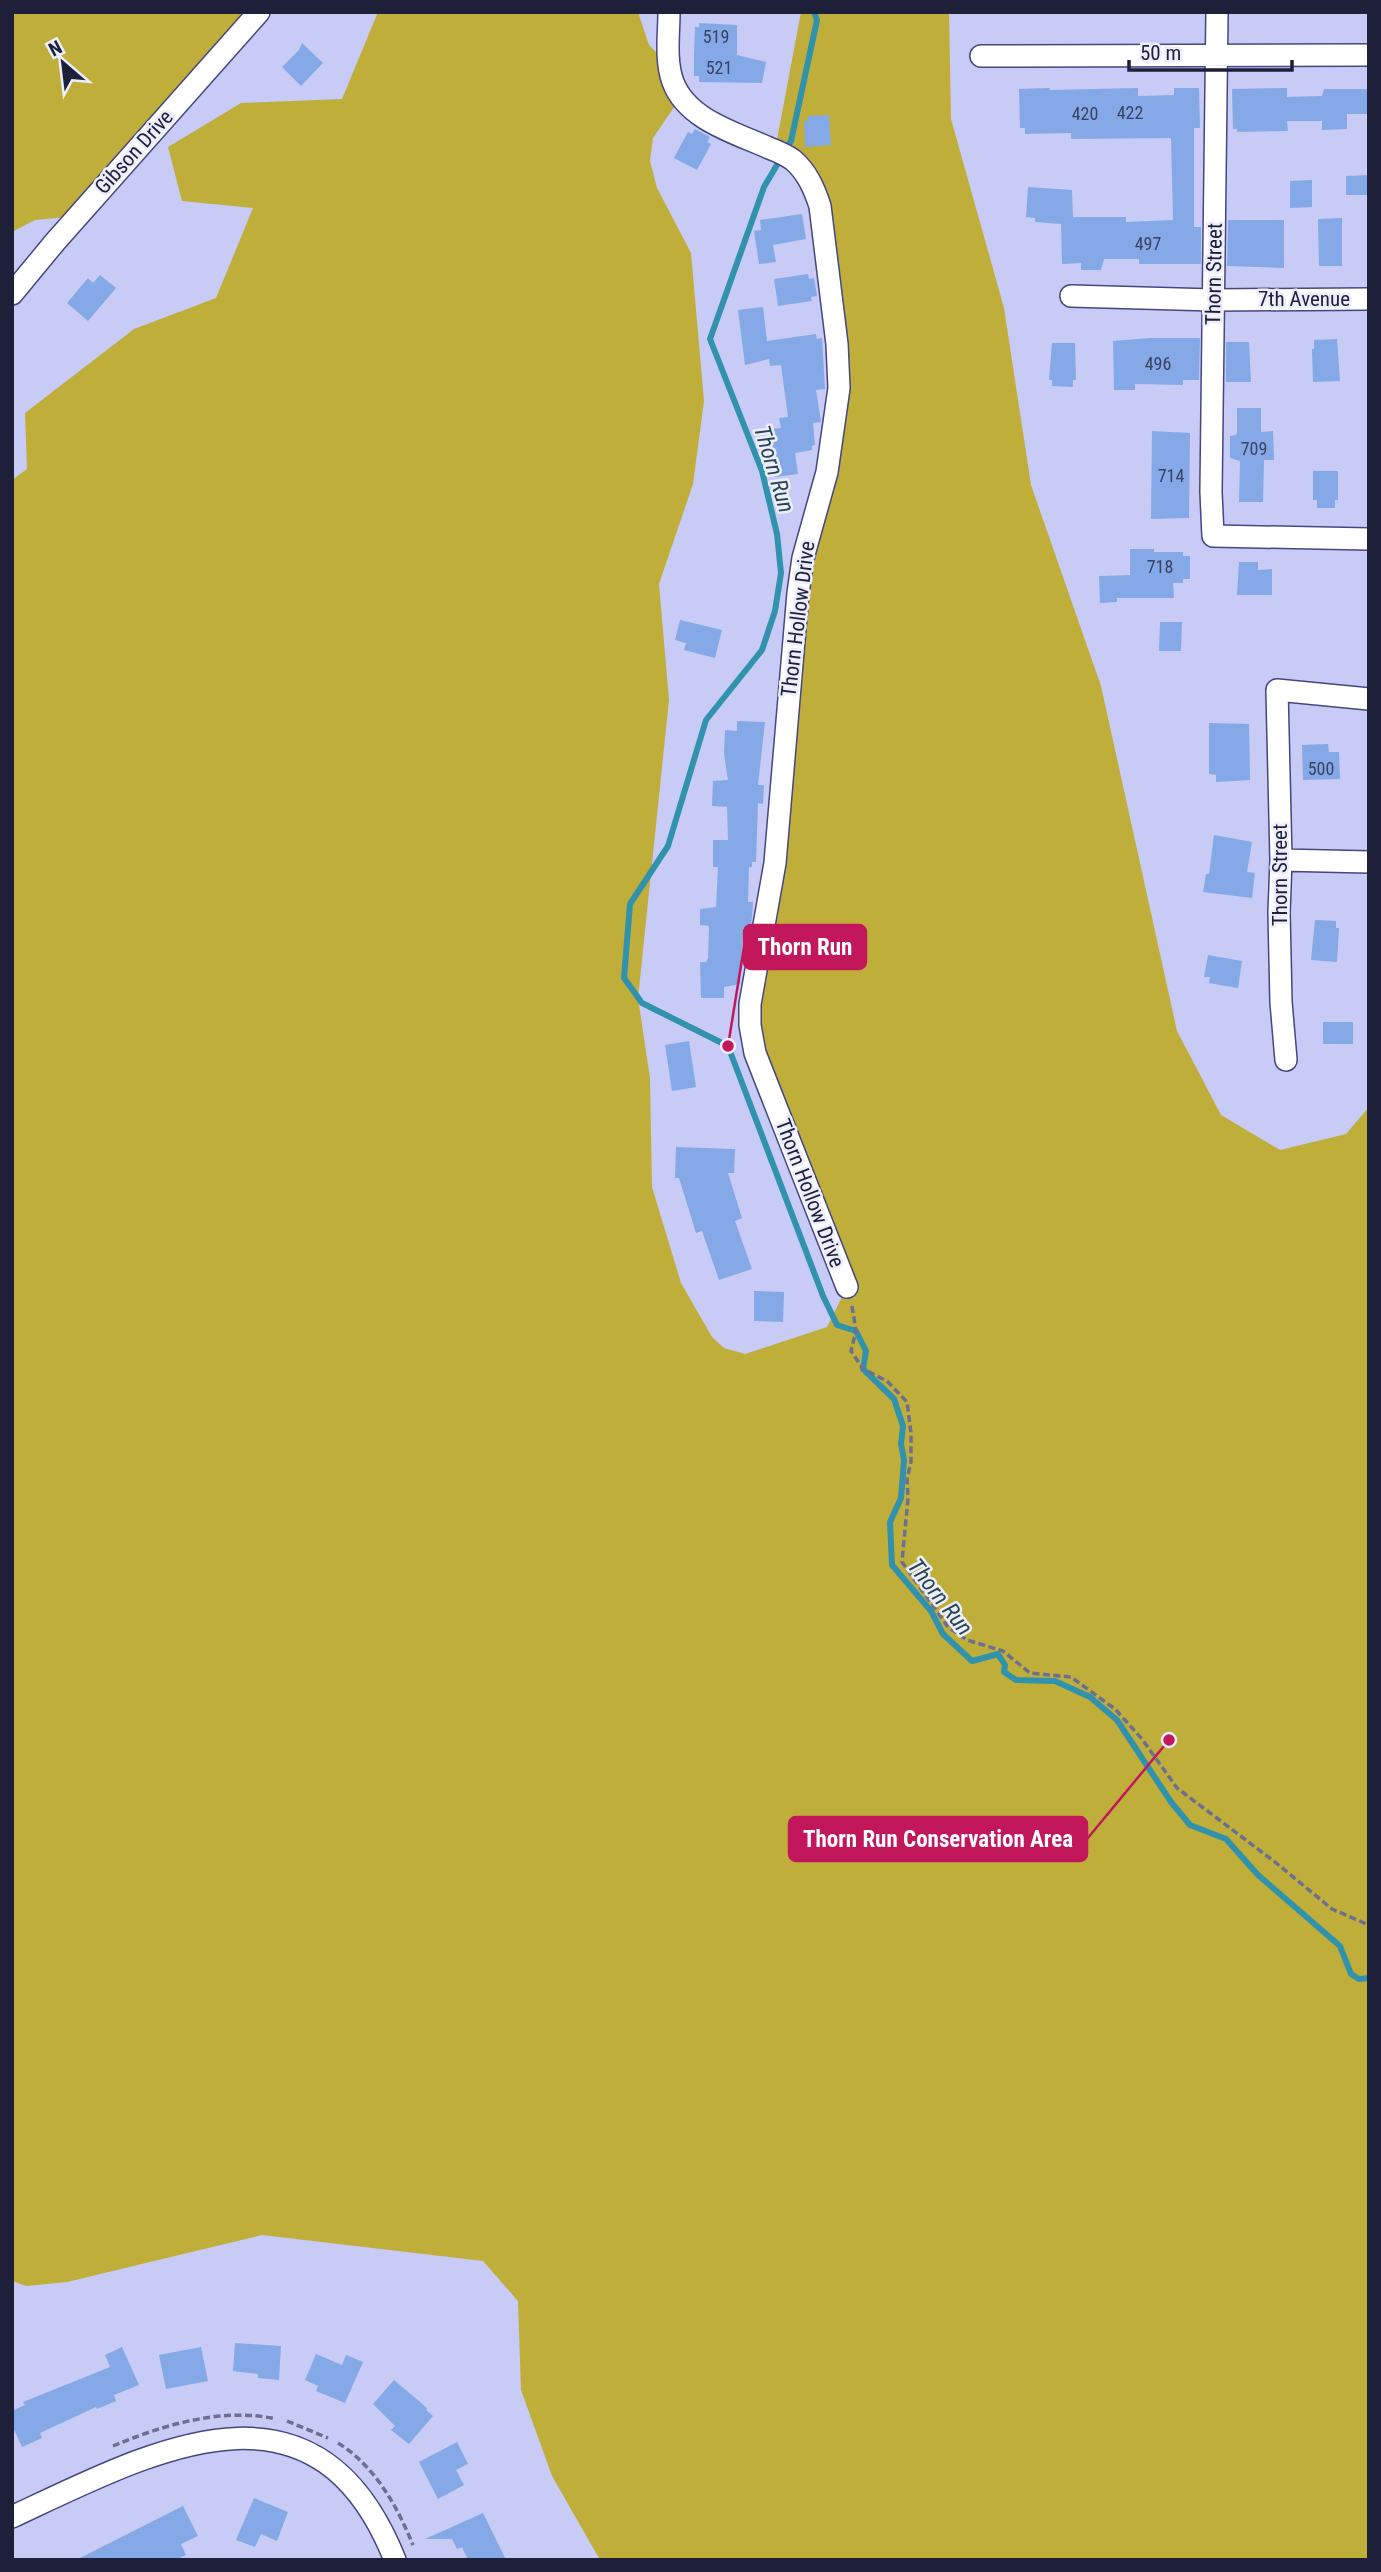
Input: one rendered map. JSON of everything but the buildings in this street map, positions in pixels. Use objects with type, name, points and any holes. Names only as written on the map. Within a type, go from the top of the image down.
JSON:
[{"type":"street","name":"Gibson Drive","points":[[12,294],[259,12]]},
{"type":"street","name":"Thorn Hollow Drive","points":[[669,12],[669,65],[673,82],[681,97],[694,110],[718,125],[783,154],[813,186],[820,206],[833,310],[839,388],[827,472],[806,546],[797,593],[775,863],[750,1004],[750,1026],[755,1053],[847,1287]]},
{"type":"street","name":"Thorn Street","points":[[1217,12],[1211,492],[1213,536],[1369,539]]},
{"type":"street","points":[[981,56],[1369,55]]},
{"type":"street","name":"7th Avenue","points":[[1071,296],[1213,300],[1369,299]]},
{"type":"street","name":"Thorn Street","points":[[1286,1060],[1281,1002],[1277,690],[1369,699]]},
{"type":"street","points":[[1281,860],[1369,862]]},
{"type":"street","points":[[12,2517],[110,2471],[161,2453],[216,2441],[268,2440],[313,2454],[333,2466],[351,2483],[380,2525],[395,2560]]},
{"type":"path","points":[[847,1287],[856,1320],[850,1351],[863,1369],[887,1381],[907,1402],[911,1462],[907,1479],[908,1498],[902,1562],[947,1627],[967,1640],[1003,1651],[1030,1673],[1071,1677],[1115,1709],[1142,1739],[1177,1788],[1332,1909],[1369,1925]]},
{"type":"shaded area","points":[[12,12],[259,12],[77,216],[35,220],[12,232]]},
{"type":"shaded area","points":[[378,12],[638,12],[649,45],[669,65],[681,97],[653,138],[650,161],[657,188],[691,253],[704,401],[693,484],[659,584],[669,700],[638,998],[650,1078],[652,1187],[681,1283],[712,1337],[724,1348],[745,1354],[827,1327],[847,1287],[755,1053],[791,660],[835,425],[820,206],[775,150],[801,12],[949,12],[951,119],[1004,308],[1031,485],[1101,686],[1177,1031],[1221,1115],[1280,1150],[1346,1134],[1369,1107],[1369,2560],[600,2560],[552,2476],[521,2390],[518,2301],[483,2261],[262,2235],[67,2282],[26,2286],[12,2281],[12,480],[27,469],[25,413],[134,329],[216,298],[253,208],[182,201],[168,147],[241,103],[342,99]]},
{"type":"waterway","name":"Thorn Run","points":[[814,12],[817,20],[791,141],[764,187],[710,339],[762,471],[777,534],[781,573],[775,611],[762,650],[706,720],[668,846],[630,904],[624,978],[642,1003],[728,1046],[823,1296],[837,1325],[856,1331],[866,1351],[863,1369],[894,1399],[903,1426],[901,1444],[904,1460],[901,1498],[890,1522],[892,1565],[931,1611],[943,1634],[972,1661],[998,1654],[1005,1665],[1004,1672],[1016,1680],[1055,1681],[1090,1697],[1117,1720],[1171,1802],[1190,1825],[1226,1839],[1258,1875],[1340,1946],[1351,1974],[1359,1979],[1369,1978]]},
{"type":"place","name":"Thorn Run","points":[[728,1046]]},
{"type":"place","name":"Thorn Run Conservation Area","points":[[1169,1740]]}]
